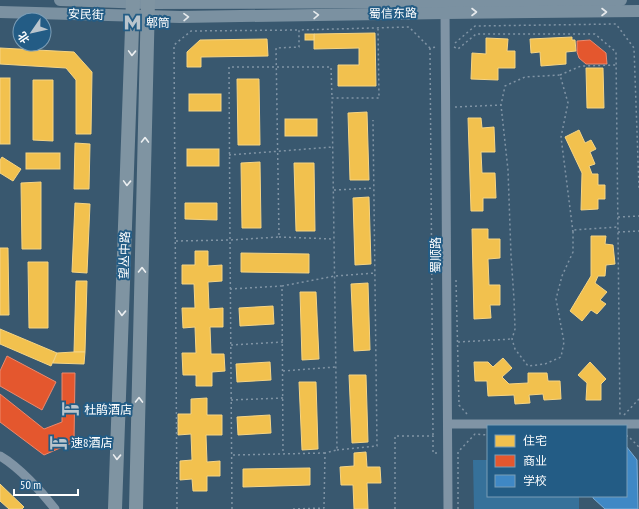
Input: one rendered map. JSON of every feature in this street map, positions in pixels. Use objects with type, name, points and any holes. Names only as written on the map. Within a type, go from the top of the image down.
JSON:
[{"type":"main road","name":"安民街","points":[[60,0],[133,6]]},
{"type":"main road","name":"蜀信东路","points":[[148,6],[180,17],[445,5],[621,0]]},
{"type":"main road","name":"蜀信东路","points":[[445,5],[639,11]]},
{"type":"main road","name":"望丛中路","points":[[115,509],[133,6]]},
{"type":"main road","name":"安民街","points":[[0,12],[148,6]]},
{"type":"main road","name":"望丛中路","points":[[136,509],[148,6]]},
{"type":"street","name":"蜀顺路","points":[[445,5],[448,509]]},
{"type":"street","points":[[448,424],[639,424]]},
{"type":"street","points":[[0,456],[8,461],[47,499],[55,509]]},
{"type":"path","points":[[639,188],[634,48],[616,24],[475,26],[450,46],[458,49],[476,34],[595,34],[616,52],[620,420],[639,399]]},
{"type":"path","points":[[177,509],[174,45],[190,31],[378,29],[409,27],[430,48],[433,453],[458,452]]},
{"type":"path","points":[[332,98],[378,98],[378,29]]},
{"type":"path","points":[[279,237],[276,48],[299,47],[299,30]]},
{"type":"path","points":[[430,48],[445,47]]},
{"type":"path","points":[[560,74],[568,103],[561,137],[573,232],[573,252],[562,276],[556,299],[564,342],[560,357],[545,364],[528,366],[515,349],[512,340],[515,329],[508,170],[501,105],[505,86],[525,77],[560,74],[581,66],[616,65]]},
{"type":"path","points":[[232,509],[229,67],[331,67],[337,450]]},
{"type":"path","points":[[452,107],[501,105]]},
{"type":"path","points":[[232,456],[325,452],[377,446],[373,120]]},
{"type":"path","points":[[229,155],[333,147]]},
{"type":"path","points":[[334,190],[374,188]]},
{"type":"path","points":[[618,217],[639,216]]},
{"type":"path","points":[[573,232],[573,230],[618,227]]},
{"type":"path","points":[[618,232],[639,231]]},
{"type":"path","points":[[176,241],[279,237],[334,238]]},
{"type":"path","points":[[230,289],[282,286],[335,276],[375,273]]},
{"type":"path","points":[[456,280],[459,405],[471,418]]},
{"type":"path","points":[[282,286],[284,454]]},
{"type":"path","points":[[458,342],[512,340]]},
{"type":"path","points":[[231,345],[283,342]]},
{"type":"path","points":[[283,371],[336,367]]},
{"type":"path","points":[[231,400],[283,398]]},
{"type":"path","points":[[458,509],[458,452],[475,434],[487,434]]},
{"type":"path","points":[[395,509],[395,436],[433,436]]},
{"type":"path","points":[[627,436],[639,447]]},
{"type":"path","points":[[293,509],[324,509],[325,452]]},
{"type":"shaded area","points":[[473,460],[487,460],[487,497],[579,497],[579,509],[474,509]]},
{"type":"building: 住宅","points":[[375,33],[376,86],[338,86],[338,65],[359,65],[359,48],[314,49],[314,34]]},
{"type":"building: 住宅","points":[[305,34],[314,34],[314,40],[305,40]]},
{"type":"building: 住宅","points":[[572,37],[572,40],[575,40],[576,51],[566,52],[566,64],[541,66],[540,52],[531,53],[530,39]]},
{"type":"building: 住宅","points":[[486,38],[508,39],[507,51],[515,51],[515,68],[498,68],[498,80],[471,79],[472,53],[486,54]]},
{"type":"building: 住宅","points":[[267,39],[268,56],[201,57],[201,67],[187,67],[187,52],[200,40]]},
{"type":"building: 住宅","points":[[0,48],[12,49],[12,52],[74,52],[92,72],[91,134],[76,134],[76,80],[66,68],[0,64]]},
{"type":"building: 住宅","points":[[586,68],[603,68],[604,108],[587,108]]},
{"type":"building: 住宅","points":[[0,78],[10,78],[10,144],[0,144]]},
{"type":"building: 住宅","points":[[237,79],[259,79],[260,145],[238,145]]},
{"type":"building: 住宅","points":[[33,80],[53,80],[53,141],[33,140]]},
{"type":"building: 住宅","points":[[189,94],[221,94],[221,111],[189,111]]},
{"type":"building: 住宅","points":[[367,112],[369,180],[350,180],[348,113]]},
{"type":"building: 住宅","points":[[468,118],[481,118],[482,128],[494,127],[495,152],[481,152],[482,173],[495,173],[496,198],[483,198],[483,211],[471,211]]},
{"type":"building: 住宅","points":[[285,119],[317,119],[317,136],[285,136]]},
{"type":"building: 住宅","points":[[579,130],[585,143],[591,140],[596,149],[590,152],[595,164],[589,166],[592,174],[598,174],[598,185],[605,185],[605,199],[598,199],[598,209],[581,210],[582,173],[565,137]]},
{"type":"building: 住宅","points":[[75,143],[90,144],[89,189],[74,189]]},
{"type":"building: 住宅","points":[[187,149],[219,149],[219,166],[187,166]]},
{"type":"building: 住宅","points":[[26,153],[60,153],[60,169],[26,169]]},
{"type":"building: 住宅","points":[[2,157],[21,169],[13,181],[0,173],[0,160]]},
{"type":"building: 住宅","points":[[260,162],[261,228],[242,228],[241,163]]},
{"type":"building: 住宅","points":[[294,163],[314,163],[315,231],[296,231]]},
{"type":"building: 住宅","points":[[41,182],[41,249],[22,249],[21,183]]},
{"type":"building: 住宅","points":[[369,197],[371,264],[355,265],[353,198]]},
{"type":"building: 住宅","points":[[75,203],[90,204],[87,273],[72,272]]},
{"type":"building: 住宅","points":[[185,203],[217,203],[217,220],[185,219]]},
{"type":"building: 住宅","points":[[472,229],[488,229],[488,239],[500,239],[500,258],[488,259],[489,285],[500,285],[500,305],[490,305],[491,318],[474,319]]},
{"type":"building: 住宅","points":[[591,236],[606,236],[605,244],[613,245],[615,264],[606,265],[605,276],[598,276],[595,283],[607,292],[600,300],[606,304],[597,314],[591,310],[582,321],[570,311],[591,276]]},
{"type":"building: 住宅","points":[[0,248],[8,248],[9,315],[0,315]]},
{"type":"building: 住宅","points":[[195,251],[208,251],[208,266],[222,265],[222,281],[208,282],[209,309],[223,308],[223,327],[210,327],[211,354],[224,354],[225,371],[212,372],[212,386],[196,386],[196,375],[183,375],[182,353],[196,353],[195,327],[183,328],[182,308],[195,308],[194,284],[182,284],[182,265],[195,265]]},
{"type":"building: 住宅","points":[[241,253],[309,254],[309,273],[241,272]]},
{"type":"building: 住宅","points":[[28,262],[48,262],[48,328],[29,328]]},
{"type":"building: 住宅","points":[[76,281],[87,281],[85,352],[74,352]]},
{"type":"building: 住宅","points":[[368,283],[370,350],[354,351],[351,284]]},
{"type":"building: 住宅","points":[[300,292],[316,292],[319,359],[302,360]]},
{"type":"building: 住宅","points":[[273,306],[274,324],[240,326],[239,308]]},
{"type":"building: 住宅","points":[[0,329],[57,353],[51,366],[0,344]]},
{"type":"building: 住宅","points":[[85,352],[84,364],[53,363],[57,353]]},
{"type":"building: 住宅","points":[[503,358],[512,368],[502,377],[509,384],[528,383],[528,373],[547,373],[548,381],[560,381],[561,399],[544,400],[543,394],[529,395],[530,403],[515,404],[514,395],[488,396],[487,381],[475,381],[474,362],[488,362],[493,367]]},
{"type":"building: 住宅","points":[[270,362],[271,380],[237,382],[236,364]]},
{"type":"building: 住宅","points":[[590,362],[606,379],[601,384],[601,400],[586,400],[587,383],[578,375]]},
{"type":"building: 住宅","points":[[349,375],[366,375],[368,442],[352,443]]},
{"type":"building: 住宅","points":[[299,382],[316,382],[318,449],[302,450]]},
{"type":"building: 住宅","points":[[207,398],[207,415],[222,415],[222,435],[206,435],[207,462],[220,461],[220,476],[207,476],[207,491],[193,491],[192,479],[180,480],[180,461],[192,460],[191,434],[178,435],[178,414],[191,414],[191,399]]},
{"type":"building: 住宅","points":[[270,415],[271,433],[238,435],[237,417]]},
{"type":"building: 住宅","points":[[366,452],[367,467],[380,467],[381,483],[367,483],[368,509],[354,509],[353,485],[341,485],[340,467],[354,466],[354,453]]},
{"type":"building: 住宅","points":[[310,468],[310,485],[243,487],[243,469]]},
{"type":"building: 住宅","points":[[0,484],[24,507],[22,509],[9,509],[0,501]]},
{"type":"building: 商业","points":[[590,40],[606,53],[607,64],[586,64],[579,58],[577,52],[577,41]]},
{"type":"building: 商业","points":[[7,356],[56,382],[42,410],[0,386],[0,371]]},
{"type":"building: 商业","points":[[62,373],[75,373],[74,442],[44,455],[0,422],[0,394],[44,429],[62,422]]},
{"type":"building: 学校","points":[[627,447],[637,460],[638,509],[605,509],[593,498],[627,497]]},
{"type":"place","name":"郫筒","points":[[133,22]]},
{"type":"place","name":"杜鹃酒店","points":[[71,409]]},
{"type":"place","name":"速8酒店","points":[[58,442]]}]
